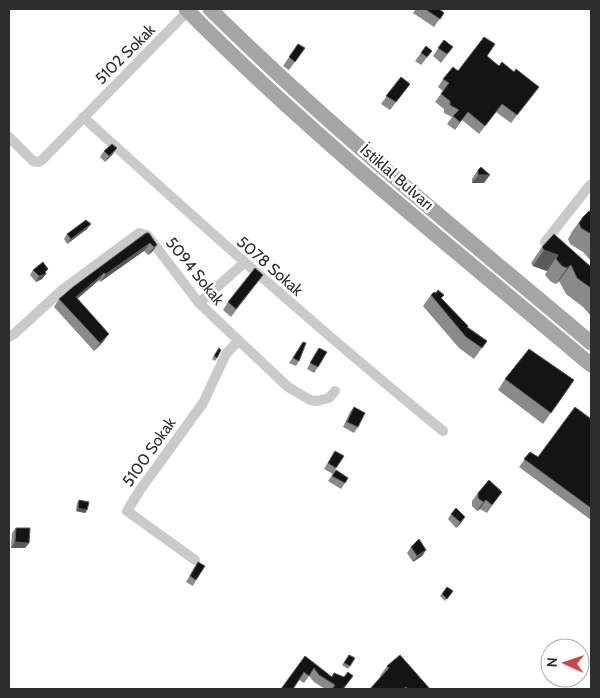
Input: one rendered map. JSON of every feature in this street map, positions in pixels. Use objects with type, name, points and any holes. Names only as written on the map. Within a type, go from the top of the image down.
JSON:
[{"type":"main road","name":"İstiklal Bulvarı","points":[[210,9],[261,60],[368,154],[591,343]]},
{"type":"main road","name":"İstiklal Bulvarı","points":[[187,10],[250,72],[335,148],[591,365]]},
{"type":"street","name":"5102 Sokak","points":[[9,137],[33,160],[38,162],[42,160],[187,10]]},
{"type":"street","name":"5078 Sokak","points":[[83,117],[244,263],[353,358],[443,431]]},
{"type":"street","points":[[565,260],[545,242],[590,186]]},
{"type":"street","name":"5094 Sokak","points":[[9,337],[62,290],[139,233],[146,235],[199,303],[288,386],[310,400],[329,398],[334,390]]},
{"type":"street","points":[[199,303],[244,263]]},
{"type":"street","name":"5100 Sokak","points":[[195,560],[127,511],[202,403],[226,354],[238,341]]},
{"type":"building","points":[[425,9],[439,9],[444,13],[440,19]]},
{"type":"building","points":[[484,37],[495,44],[487,56],[499,66],[502,62],[514,72],[516,69],[539,87],[517,115],[502,104],[485,126],[468,112],[460,122],[453,116],[459,110],[450,105],[450,101],[441,94],[449,83],[443,79],[453,67],[458,71]]},
{"type":"building","points":[[444,40],[453,47],[447,54],[438,48]]},
{"type":"building","points":[[298,44],[305,48],[295,62],[289,57]]},
{"type":"building","points":[[426,46],[432,51],[427,57],[421,53]]},
{"type":"building","points":[[401,77],[410,84],[396,102],[386,96]]},
{"type":"building","points":[[112,144],[117,148],[109,156],[104,151]]},
{"type":"building","points":[[481,167],[490,175],[478,175],[478,170]]},
{"type":"building","points":[[589,211],[591,212],[591,234],[581,228],[579,223]]},
{"type":"building","points":[[86,220],[91,224],[71,239],[67,234]]},
{"type":"building","points":[[146,233],[149,233],[157,245],[154,247],[150,243],[106,274],[104,273],[76,297],[109,334],[100,343],[59,299]]},
{"type":"building","points":[[554,234],[591,267],[591,288],[577,278],[571,265],[567,268],[562,266],[556,259],[558,255],[544,250],[542,247]]},
{"type":"building","points":[[43,262],[48,269],[45,272],[46,274],[39,276],[33,270]]},
{"type":"building","points":[[255,268],[263,275],[236,309],[228,302]]},
{"type":"building","points":[[438,290],[444,295],[441,298],[467,327],[487,341],[482,348],[466,337],[431,295]]},
{"type":"building","points":[[303,342],[306,343],[299,361],[293,358]]},
{"type":"building","points":[[219,348],[221,350],[217,358],[214,356]]},
{"type":"building","points":[[319,348],[327,352],[318,367],[310,363]]},
{"type":"building","points":[[529,349],[574,380],[551,413],[505,379]]},
{"type":"building","points":[[354,407],[365,413],[358,427],[347,422]]},
{"type":"building","points":[[575,407],[591,419],[591,508],[524,459],[530,452],[538,457]]},
{"type":"building","points":[[335,451],[344,456],[336,468],[328,463]]},
{"type":"building","points":[[336,470],[348,478],[345,483],[332,476]]},
{"type":"building","points":[[489,480],[502,492],[492,505],[486,500],[483,502],[478,498],[478,493]]},
{"type":"building","points":[[79,500],[89,502],[87,510],[78,508]]},
{"type":"building","points":[[456,508],[465,517],[460,522],[451,514]]},
{"type":"building","points":[[16,528],[30,528],[29,543],[15,542]]},
{"type":"building","points":[[419,539],[426,550],[417,556],[411,547]]},
{"type":"building","points":[[198,562],[205,566],[196,580],[190,576]]},
{"type":"building","points":[[447,587],[453,591],[447,599],[442,594]]},
{"type":"building","points":[[349,655],[355,658],[350,666],[344,663]]},
{"type":"building","points":[[400,655],[430,689],[408,689],[406,687],[403,689],[370,689],[389,668],[387,666]]},
{"type":"building","points":[[305,656],[332,677],[334,673],[344,677],[348,672],[353,676],[343,689],[332,689],[335,685],[319,675],[314,668],[309,676],[304,672],[293,689],[281,689]]}]
